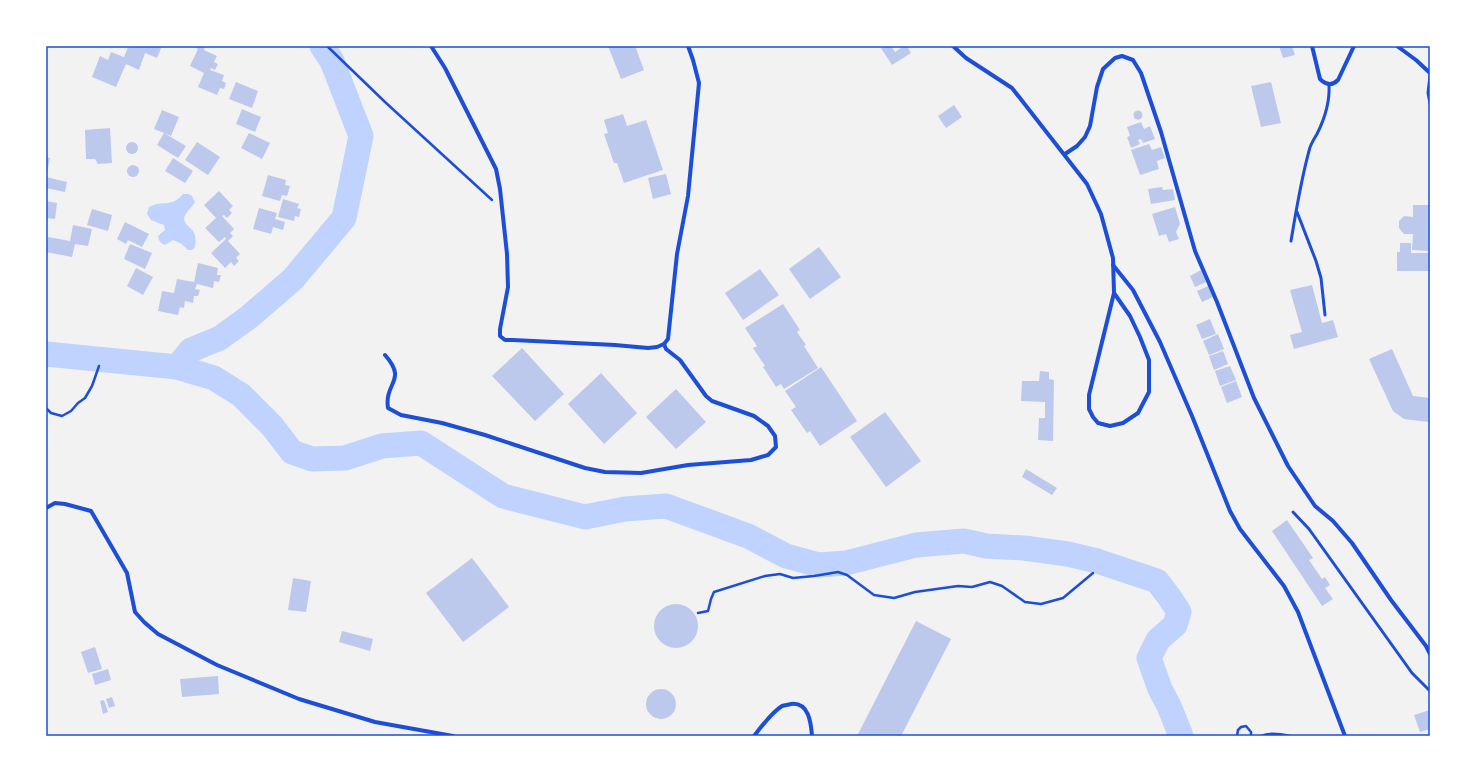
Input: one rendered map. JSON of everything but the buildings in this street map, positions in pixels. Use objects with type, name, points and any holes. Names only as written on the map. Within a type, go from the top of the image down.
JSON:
[{"type":"street","points":[[431,46],[448,75],[496,170],[500,189],[507,254],[508,287],[500,336],[505,340],[648,348],[658,347],[664,344],[668,339],[676,262],[688,196],[699,83],[688,46]]},
{"type":"street","points":[[953,46],[966,58],[1012,88],[1087,184],[1101,214],[1113,258],[1114,293],[1089,395],[1089,408],[1093,417],[1098,423],[1110,426],[1123,423],[1138,413],[1149,392],[1149,360],[1130,316],[1114,293]]},
{"type":"street","points":[[1312,46],[1320,78],[1324,83],[1329,84],[1334,84],[1338,80],[1354,46]]},
{"type":"street","points":[[1396,46],[1416,60],[1430,73]]},
{"type":"street","points":[[1065,154],[1077,146],[1090,126],[1097,87],[1103,69],[1116,58],[1122,56],[1133,60],[1141,73],[1161,132],[1195,251],[1217,302],[1254,398],[1288,466],[1315,506],[1333,521],[1352,543],[1391,600],[1426,646],[1430,654]]},
{"type":"street","points":[[1113,265],[1133,290],[1160,342],[1192,416],[1230,511],[1240,529],[1284,586],[1298,612],[1346,736]]},
{"type":"street","points":[[385,355],[395,368],[396,377],[387,401],[388,408],[394,412],[485,435],[585,468],[605,472],[641,473],[688,465],[751,460],[768,454],[776,447],[775,436],[768,426],[754,416],[712,401],[706,396],[680,360],[666,349],[664,344]]},
{"type":"street","points":[[46,508],[55,503],[91,511],[127,573],[135,612],[158,634],[217,665],[299,699],[375,722],[453,736]]},
{"type":"street","points":[[754,736],[772,715],[783,705],[795,704],[802,706],[806,711],[811,724],[812,736]]},
{"type":"lane","points":[[1430,76],[1428,93],[1430,103]]},
{"type":"lane","points":[[1290,241],[1309,149],[1325,117],[1330,97],[1329,84]]},
{"type":"lane","points":[[1296,210],[1321,278],[1325,315]]},
{"type":"lane","points":[[1293,512],[1309,529],[1412,672],[1430,691]]},
{"type":"path","points":[[327,46],[385,102],[502,210]]},
{"type":"path","points":[[46,408],[51,413],[62,416],[71,411],[85,398],[92,386],[99,366]]},
{"type":"path","points":[[698,613],[708,611],[714,592],[765,576],[780,574],[793,578],[838,572],[847,575],[874,595],[894,598],[915,592],[958,586],[972,587],[990,582],[1002,586],[1025,602],[1041,604],[1063,598],[1093,573]]},
{"type":"path","points":[[1237,736],[1238,730],[1241,726],[1246,726],[1251,732],[1251,736]]},
{"type":"path","points":[[1261,736],[1266,734],[1282,734],[1290,736]]},
{"type":"water","points":[[183,194],[192,196],[195,202],[184,218],[186,224],[195,235],[195,247],[192,250],[188,250],[182,244],[173,240],[165,245],[161,243],[158,236],[165,230],[164,225],[151,220],[147,214],[149,207],[170,203],[178,199]]},
{"type":"waterway","points":[[177,367],[191,350],[220,338],[249,317],[293,279],[344,218],[361,136],[332,61],[322,46]]},
{"type":"waterway","points":[[46,354],[177,367],[214,378],[241,395],[272,426],[292,452],[312,459],[345,458],[382,446],[421,443],[503,496],[585,517],[625,509],[666,506],[748,536],[786,556],[819,565],[846,563],[916,545],[964,541],[986,546],[1024,548],[1068,554],[1097,561],[1157,581],[1179,612],[1175,625],[1158,640],[1149,658],[1160,689],[1169,706],[1181,736]]}]
